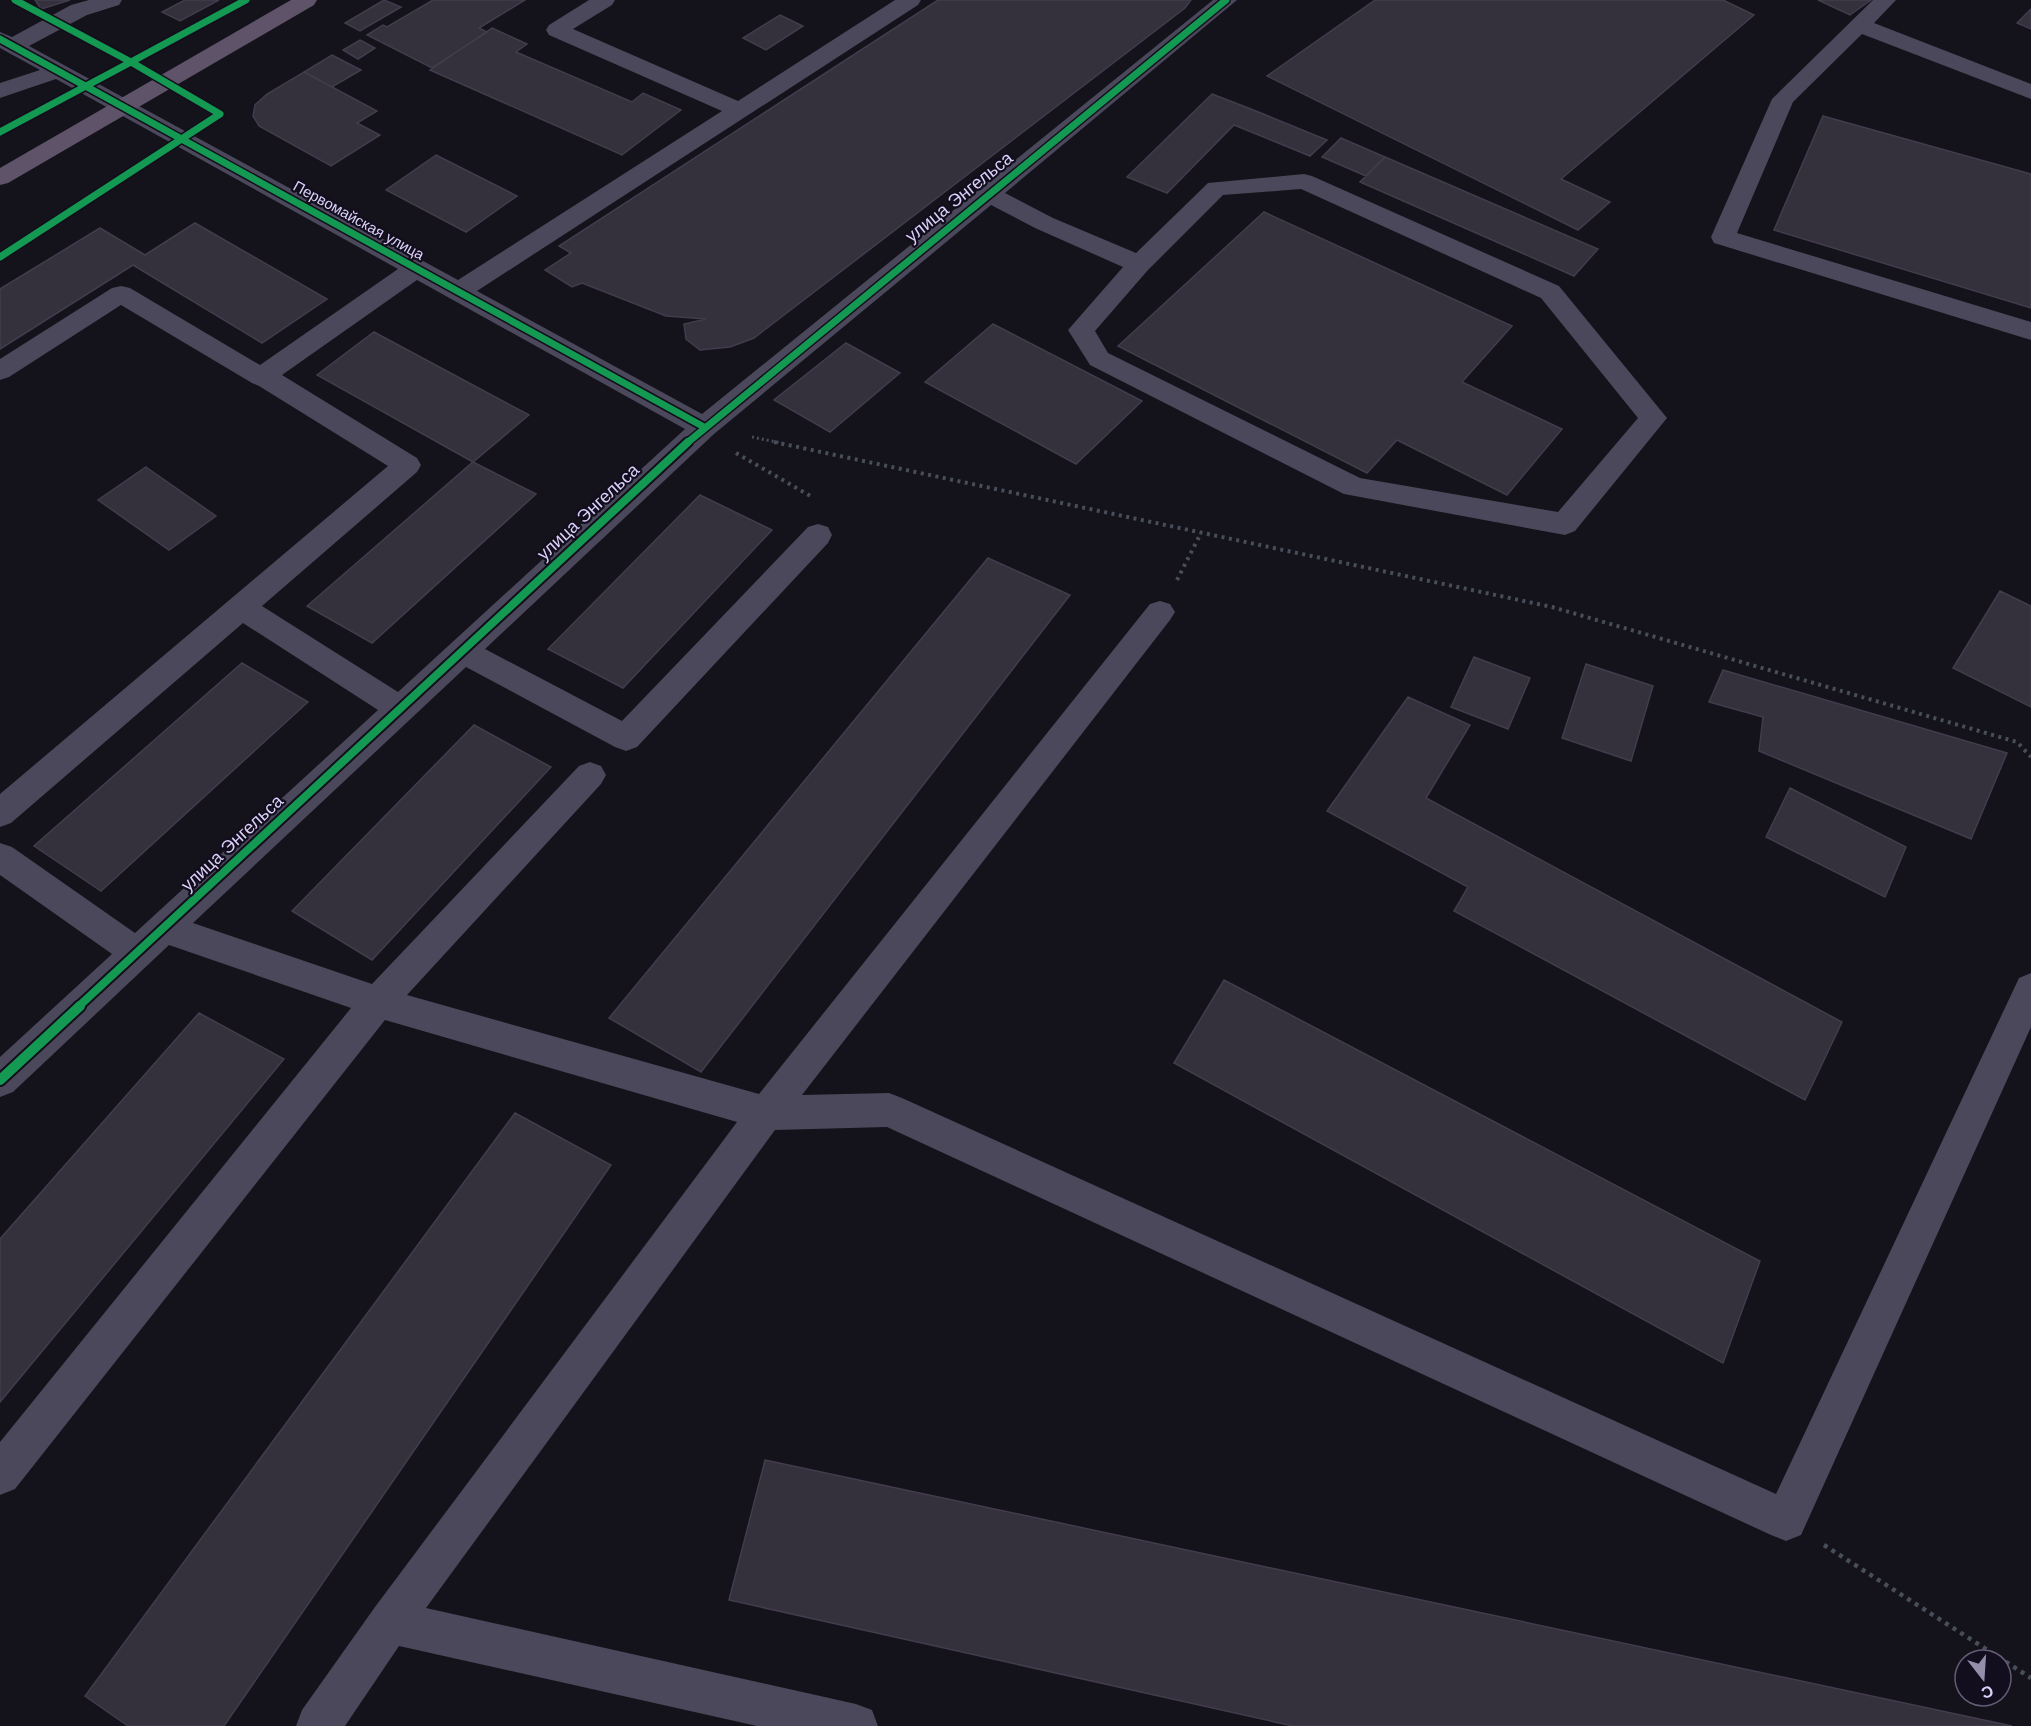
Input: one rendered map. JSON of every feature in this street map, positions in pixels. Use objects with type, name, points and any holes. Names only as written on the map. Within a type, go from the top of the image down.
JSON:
[{"type":"main road","points":[[0,178],[306,0]]},
{"type":"street","points":[[6,42],[79,10],[111,0]]},
{"type":"street","points":[[604,0],[557,30],[739,110]]},
{"type":"street","points":[[458,292],[910,0]]},
{"type":"street","name":"улица Энгельса","points":[[0,1080],[695,436],[1226,0]]},
{"type":"street","points":[[1885,0],[1783,99],[1723,237],[2031,332]]},
{"type":"street","points":[[1859,25],[2031,92]]},
{"type":"street","name":"Первомайская улица","points":[[6,42],[458,292],[695,436]]},
{"type":"street","points":[[0,91],[59,71]]},
{"type":"street","points":[[1304,181],[1550,292],[1653,418],[1565,524],[1354,487],[1099,359],[1081,330],[1139,264],[1216,188],[1304,181]]},
{"type":"street","points":[[989,194],[1044,223],[1139,264]]},
{"type":"street","points":[[262,375],[416,268]]},
{"type":"street","points":[[0,371],[121,294],[262,375],[407,465],[0,813]]},
{"type":"street","points":[[463,651],[626,738],[818,535]]},
{"type":"street","points":[[241,607],[401,709]]},
{"type":"street","points":[[318,1726],[390,1622],[766,1113],[1160,612]]},
{"type":"street","points":[[0,1474],[378,1002],[590,775]]},
{"type":"street","points":[[0,857],[137,953]]},
{"type":"street","points":[[164,928],[378,1002],[766,1113],[889,1110],[1786,1520],[2031,989]]},
{"type":"street","points":[[390,1622],[856,1726]]},
{"type":"path","points":[[695,436],[1201,533],[1552,607],[2017,742],[2031,757]]},
{"type":"path","points":[[695,436],[726,461],[737,452],[816,499],[818,535]]},
{"type":"path","points":[[1160,612],[1201,533]]},
{"type":"path","points":[[1786,1520],[2031,1678]]},
{"type":"building","points":[[35,0],[70,0],[41,9]]},
{"type":"building","points":[[185,0],[219,0],[180,21],[162,12]]},
{"type":"building","points":[[384,0],[401,7],[360,31],[345,23]]},
{"type":"building","points":[[433,0],[525,0],[479,28],[487,32],[432,68],[367,35],[383,25],[387,27]]},
{"type":"building","points":[[938,0],[1191,0],[1185,8],[754,338],[730,347],[700,350],[686,339],[684,324],[706,319],[666,316],[582,283],[572,287],[545,270],[571,253],[559,246]]},
{"type":"building","points":[[1375,0],[1723,0],[1754,15],[1561,179],[1610,202],[1578,230],[1267,76]]},
{"type":"building","points":[[1818,0],[1871,0],[1850,15]]},
{"type":"building","points":[[2031,9],[2031,29],[2017,23]]},
{"type":"building","points":[[780,15],[803,26],[766,50],[743,38]]},
{"type":"building","points":[[492,28],[527,44],[516,52],[632,102],[643,93],[681,110],[622,155],[430,70]]},
{"type":"building","points":[[360,40],[375,48],[358,59],[343,50]]},
{"type":"building","points":[[332,55],[361,70],[332,87],[304,72]]},
{"type":"building","points":[[304,72],[377,111],[357,123],[380,135],[331,166],[259,126],[253,116],[255,105],[267,94]]},
{"type":"building","points":[[1212,94],[1327,140],[1310,156],[1234,125],[1167,193],[1127,177]]},
{"type":"building","points":[[1823,116],[2031,174],[2031,308],[1774,230]]},
{"type":"building","points":[[1341,138],[1385,157],[1366,176],[1322,157]]},
{"type":"building","points":[[436,155],[517,196],[466,232],[386,190]]},
{"type":"building","points":[[1385,157],[1598,249],[1574,276],[1360,182]]},
{"type":"building","points":[[1264,212],[1512,326],[1462,382],[1562,429],[1507,495],[1397,440],[1367,473],[1118,346]]},
{"type":"building","points":[[195,223],[327,299],[262,343],[133,265],[0,349],[0,289],[100,228],[145,255]]},
{"type":"building","points":[[993,324],[1142,401],[1076,464],[925,382]]},
{"type":"building","points":[[374,332],[529,415],[473,462],[317,375]]},
{"type":"building","points":[[846,343],[900,373],[830,432],[774,400]]},
{"type":"building","points":[[473,462],[536,494],[372,643],[307,606]]},
{"type":"building","points":[[146,467],[216,516],[169,550],[98,500]]},
{"type":"building","points":[[700,495],[772,530],[623,688],[548,649]]},
{"type":"building","points":[[988,558],[1070,595],[701,1072],[609,1018]]},
{"type":"building","points":[[2000,591],[2031,606],[2031,707],[1953,668]]},
{"type":"building","points":[[1474,657],[1530,678],[1508,729],[1451,707]]},
{"type":"building","points":[[242,663],[308,702],[101,891],[34,846]]},
{"type":"building","points":[[1586,664],[1653,686],[1631,761],[1562,738]]},
{"type":"building","points":[[1723,670],[2007,753],[1971,839],[1759,751],[1763,717],[1709,702]]},
{"type":"building","points":[[1408,697],[1470,725],[1426,798],[1842,1022],[1805,1100],[1454,911],[1468,887],[1327,811]]},
{"type":"building","points":[[474,725],[551,767],[372,960],[292,911]]},
{"type":"building","points":[[1790,788],[1906,847],[1885,897],[1766,837]]},
{"type":"building","points":[[1224,980],[1760,1261],[1723,1363],[1174,1063]]},
{"type":"building","points":[[199,1013],[284,1059],[0,1402],[0,1239]]},
{"type":"building","points":[[515,1113],[611,1165],[224,1726],[128,1726],[85,1696]]},
{"type":"building","points":[[765,1460],[2012,1726],[1293,1726],[729,1600]]},
{"type":"cycle path","points":[[15,0],[131,62],[246,0]]},
{"type":"cycle path","points":[[0,1080],[704,427],[1226,0]]},
{"type":"cycle path","points":[[0,39],[704,427]]},
{"type":"cycle path","points":[[0,132],[131,62],[220,114],[0,257]]}]
